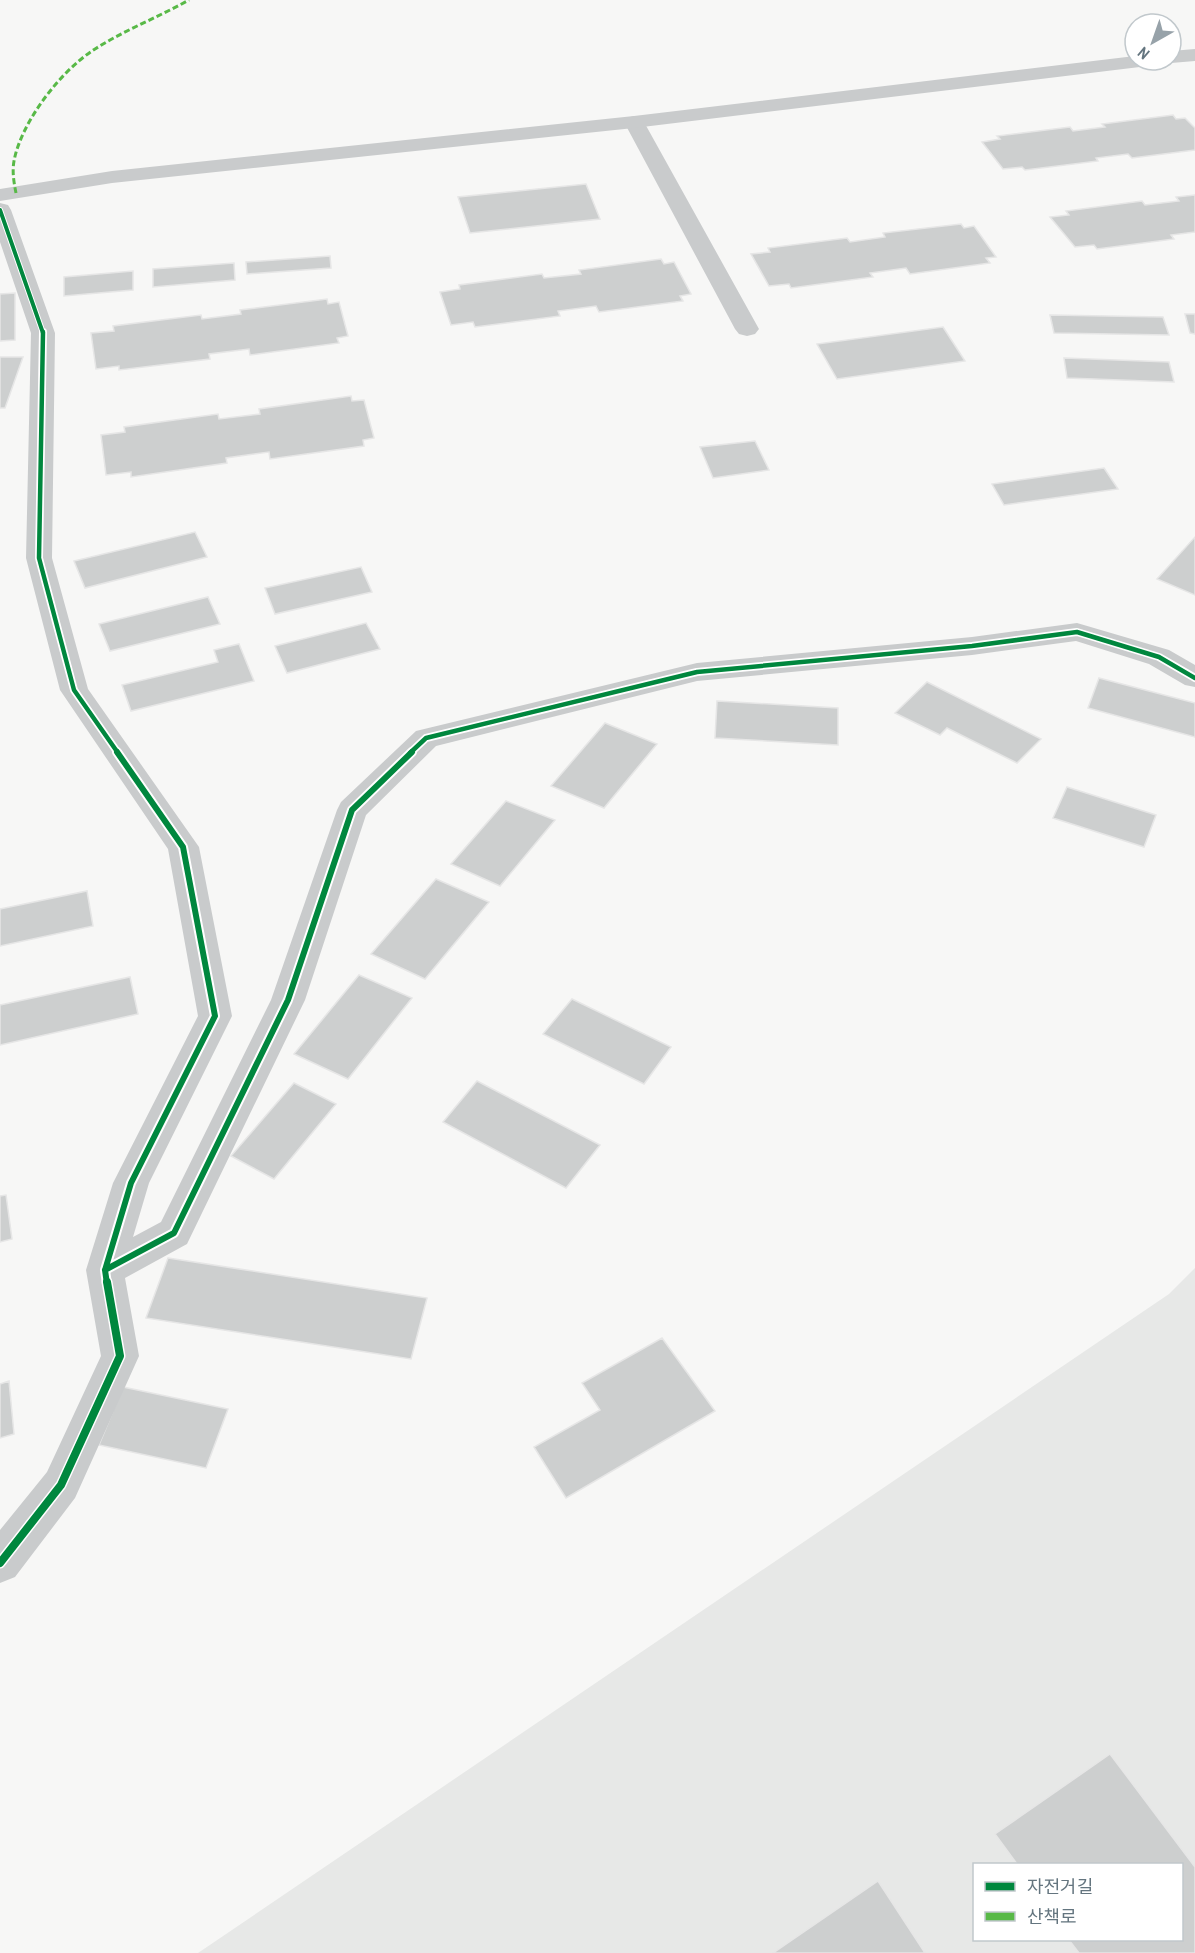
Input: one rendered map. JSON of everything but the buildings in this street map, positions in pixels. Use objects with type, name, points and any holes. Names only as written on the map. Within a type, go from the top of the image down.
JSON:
[{"type":"street","points":[[0,195],[112,177],[634,122],[1123,63]]},
{"type":"street","points":[[634,122],[747,329]]},
{"type":"street","points":[[0,210],[43,333],[39,558],[74,690],[183,847],[215,1016],[131,1182],[105,1270],[120,1356],[61,1485],[0,1563]]},
{"type":"street","points":[[105,1270],[174,1233],[288,1000],[352,810],[426,738],[697,672],[972,646],[1077,632],[1159,657],[1195,678]]},
{"type":"shaded area","points":[[1195,1268],[1195,1953],[198,1953],[1169,1294]]},
{"type":"marked path","points":[[16,193],[13,165],[20,143],[35,113],[67,72],[90,52],[189,0]]},
{"type":"cycle path","points":[[0,210],[43,333],[39,558],[74,690],[183,847],[215,1016],[131,1183],[105,1270],[120,1356],[61,1485],[0,1563]]},
{"type":"cycle path","points":[[105,1270],[174,1233],[288,1000],[352,810],[426,738],[697,672],[972,646],[1077,632],[1159,657],[1195,678]]}]
